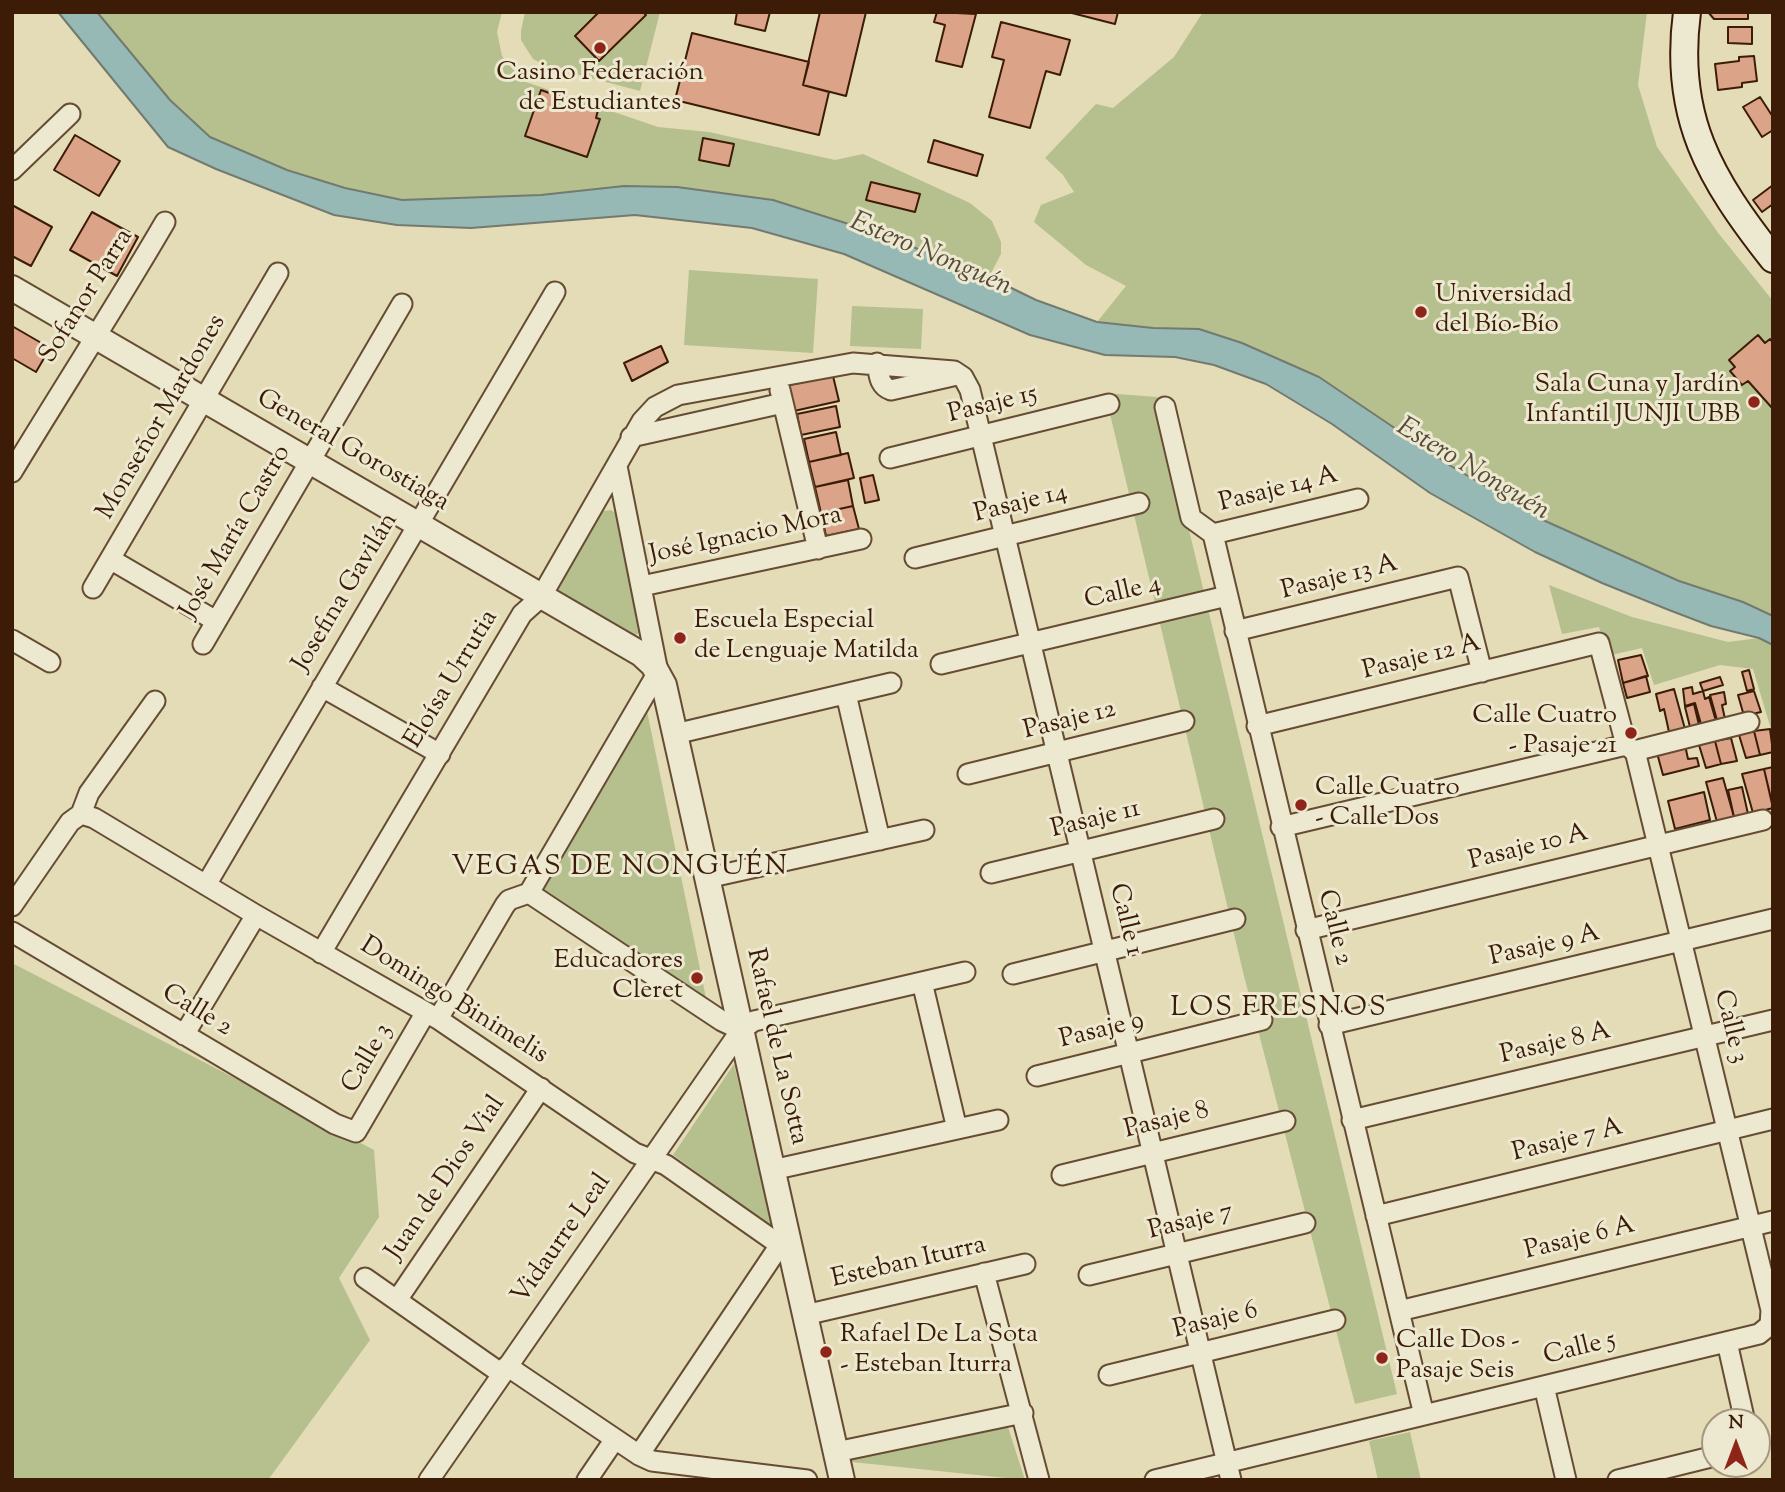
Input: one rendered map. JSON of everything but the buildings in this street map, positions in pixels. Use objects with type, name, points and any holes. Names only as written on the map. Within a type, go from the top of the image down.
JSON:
[{"type":"main road","points":[[1687,12],[1685,79],[1696,134],[1723,188],[1773,259]]},
{"type":"street","points":[[12,170],[70,114]]},
{"type":"street","name":"Sofanor Parra","points":[[12,472],[165,222]]},
{"type":"street","name":"Monseñor Mardones","points":[[93,588],[278,273]]},
{"type":"street","name":"General Gorostiaga","points":[[12,288],[648,659],[658,672]]},
{"type":"street","name":"Josefina Gavilán","points":[[206,885],[555,292]]},
{"type":"street","name":"José María Castro","points":[[203,644],[402,304]]},
{"type":"street","name":"Calle 1","points":[[877,363],[948,369],[960,374],[968,385],[1229,1471]]},
{"type":"street","name":"Eloísa Urrutia","points":[[321,953],[522,614],[541,597],[631,437],[654,407],[678,396],[840,365],[877,363]]},
{"type":"street","points":[[631,437],[782,396],[817,549]]},
{"type":"street","name":"Pasaje 15","points":[[890,458],[1110,404]]},
{"type":"street","points":[[1165,407],[1191,517],[1213,534]]},
{"type":"street","name":"Rafael de La Sotta","points":[[617,466],[658,672],[741,1030],[772,1170],[785,1245],[805,1315],[842,1480]]},
{"type":"street","name":"Pasaje 14 A","points":[[1213,534],[1358,499]]},
{"type":"street","name":"Pasaje 14","points":[[915,558],[1139,503]]},
{"type":"street","name":"Calle 2","points":[[1213,534],[1281,827],[1424,1415]]},
{"type":"street","name":"José Ignacio Mora","points":[[642,586],[861,539]]},
{"type":"street","points":[[110,559],[216,621]]},
{"type":"street","name":"Pasaje 13 A","points":[[1235,631],[1458,577],[1482,672]]},
{"type":"street","name":"Calle 4","points":[[941,664],[1227,596]]},
{"type":"street","points":[[629,648],[641,642],[651,628]]},
{"type":"street","points":[[12,640],[50,662]]},
{"type":"street","name":"Pasaje 12 A","points":[[1257,726],[1599,643]]},
{"type":"street","name":"Calle 3","points":[[1599,643],[1658,845],[1771,1310],[1771,1324]]},
{"type":"street","points":[[658,672],[529,893],[722,1021],[741,1030],[754,1021],[965,972]]},
{"type":"street","points":[[674,734],[891,683]]},
{"type":"street","points":[[322,687],[440,754]]},
{"type":"street","points":[[846,694],[880,840]]},
{"type":"street","points":[[12,906],[70,822],[81,814],[89,793],[155,701]]},
{"type":"street","name":"Pasaje 12","points":[[968,774],[1184,720]]},
{"type":"street","points":[[1281,827],[1749,722]]},
{"type":"street","name":"Domingo Binimelis","points":[[81,814],[90,816],[321,953],[432,1015],[635,1153],[667,1166],[785,1245]]},
{"type":"street","name":"Pasaje 11","points":[[991,873],[1214,819]]},
{"type":"street","name":"Pasaje 10 A","points":[[1306,930],[1763,820]]},
{"type":"street","points":[[707,878],[924,830]]},
{"type":"street","name":"Calle 3","points":[[356,1132],[505,905],[509,900],[529,893]]},
{"type":"street","points":[[184,1035],[256,915]]},
{"type":"street","points":[[1013,974],[1235,919]]},
{"type":"street","name":"Pasaje 9 A","points":[[1329,1025],[1773,919]]},
{"type":"street","name":"Calle 2","points":[[12,932],[335,1124],[356,1132]]},
{"type":"street","points":[[922,982],[957,1129]]},
{"type":"street","name":"Pasaje 9","points":[[1037,1076],[1262,1020]]},
{"type":"street","name":"Pasaje 8 A","points":[[1352,1120],[1773,1020]]},
{"type":"street","name":"Vidaurre Leal","points":[[429,1480],[741,1030]]},
{"type":"street","name":"Juan de Dios Vial","points":[[397,1300],[541,1088]]},
{"type":"street","name":"Pasaje 7 A","points":[[1376,1216],[1773,1119]]},
{"type":"street","points":[[772,1170],[998,1120]]},
{"type":"street","name":"Pasaje 8","points":[[1062,1175],[1284,1121]]},
{"type":"street","name":"Pasaje 6 A","points":[[1399,1311],[1773,1221]]},
{"type":"street","name":"Pasaje 7","points":[[1089,1275],[1306,1223]]},
{"type":"street","points":[[639,1455],[785,1245]]},
{"type":"street","name":"Esteban Iturra","points":[[805,1315],[1025,1264]]},
{"type":"street","points":[[984,1273],[1039,1480]]},
{"type":"street","name":"Juan de Dios Vial","points":[[365,1278],[639,1455],[664,1464],[718,1475],[807,1480]]},
{"type":"street","name":"Pasaje 6","points":[[1109,1375],[1335,1320]]},
{"type":"street","name":"Calle 5","points":[[1155,1480],[1229,1471],[1424,1415],[1759,1334],[1771,1324]]},
{"type":"street","points":[[1727,1342],[1742,1408]]},
{"type":"street","points":[[1544,1387],[1566,1480]]},
{"type":"street","points":[[836,1452],[1023,1413]]},
{"type":"street","points":[[587,1480],[615,1439]]},
{"type":"street","points":[[1618,1480],[1701,1459]]},
{"type":"green space","points":[[97,12],[502,12],[497,32],[502,56],[523,81],[658,127],[709,132],[835,160],[863,154],[970,203],[992,221],[1001,242],[1001,254],[989,277],[880,234],[773,200],[624,186],[541,195],[402,200],[345,188],[254,158],[210,137],[170,100]]},
{"type":"green space","points":[[525,12],[660,12],[640,91],[549,67],[533,59],[521,40]]},
{"type":"green space","points":[[1203,12],[1647,12],[1638,85],[1657,147],[1719,234],[1773,301],[1773,616],[1743,602],[1679,581],[1543,520],[1451,466],[1319,377],[1242,343],[1199,329],[1153,328],[1097,322],[1126,286],[1086,265],[1034,222],[1041,205],[1074,192],[1063,175],[1045,158],[1096,104],[1113,108],[1174,57]]},
{"type":"green space","points":[[689,270],[818,279],[813,353],[684,345]]},
{"type":"green space","points":[[852,306],[923,309],[921,349],[850,346]]},
{"type":"green space","points":[[1105,393],[1157,397],[1397,1394],[1355,1404],[1244,976]]},
{"type":"green space","points":[[611,510],[617,514],[642,631],[631,638],[558,595],[555,586],[603,511]]},
{"type":"green space","points":[[1549,585],[1632,617],[1728,642],[1759,638],[1773,646],[1773,736],[1753,669],[1720,665],[1654,685],[1642,648],[1607,656],[1599,627],[1562,634]]},
{"type":"green space","points":[[647,711],[707,1003],[542,890]]},
{"type":"green space","points":[[12,963],[374,1150],[379,1217],[339,1278],[370,1340],[268,1480],[12,1480]]},
{"type":"green space","points":[[734,1064],[772,1226],[673,1155]]},
{"type":"green space","points":[[1007,1424],[1025,1480],[852,1462],[847,1456]]},
{"type":"green space","points":[[1410,1432],[1421,1480],[1378,1480],[1369,1441]]},
{"type":"water","name":"Estero Nonguén","points":[[58,12],[97,12],[170,100],[210,137],[287,170],[345,188],[402,200],[541,195],[624,186],[677,187],[773,200],[880,234],[989,277],[1036,300],[1097,322],[1153,328],[1199,329],[1242,343],[1319,377],[1451,466],[1543,520],[1679,581],[1743,602],[1773,616],[1773,645],[1759,638],[1711,626],[1669,610],[1535,552],[1430,493],[1332,424],[1266,384],[1214,365],[1175,357],[1105,355],[1030,335],[844,254],[752,228],[635,215],[471,228],[397,225],[334,215],[216,169],[168,147]]},
{"type":"place","name":"Casino Federación de Estudiantes","points":[[600,48]]},
{"type":"place","name":"Universidad del Bío-Bío","points":[[1421,312]]},
{"type":"place","name":"Sala Cuna y Jardín Infantil JUNJI UBB","points":[[1754,402]]},
{"type":"place","name":"Escuela Especial de Lenguaje Matilda","points":[[680,638]]},
{"type":"place","name":"Calle Cuatro - Pasaje 21","points":[[1631,733]]},
{"type":"place","name":"Calle Cuatro - Calle Dos","points":[[1301,805]]},
{"type":"place","name":"Educadores Cleret","points":[[697,978]]},
{"type":"place","name":"Rafael De La Sota - Esteban Iturra","points":[[826,1352]]},
{"type":"place","name":"Calle Dos - Pasaje Seis","points":[[1382,1358]]},
{"type":"district","name":"VEGAS DE NONGUÉN","points":[[620,869]]},
{"type":"district","name":"LOS FRESNOS","points":[[1279,1010]]}]
